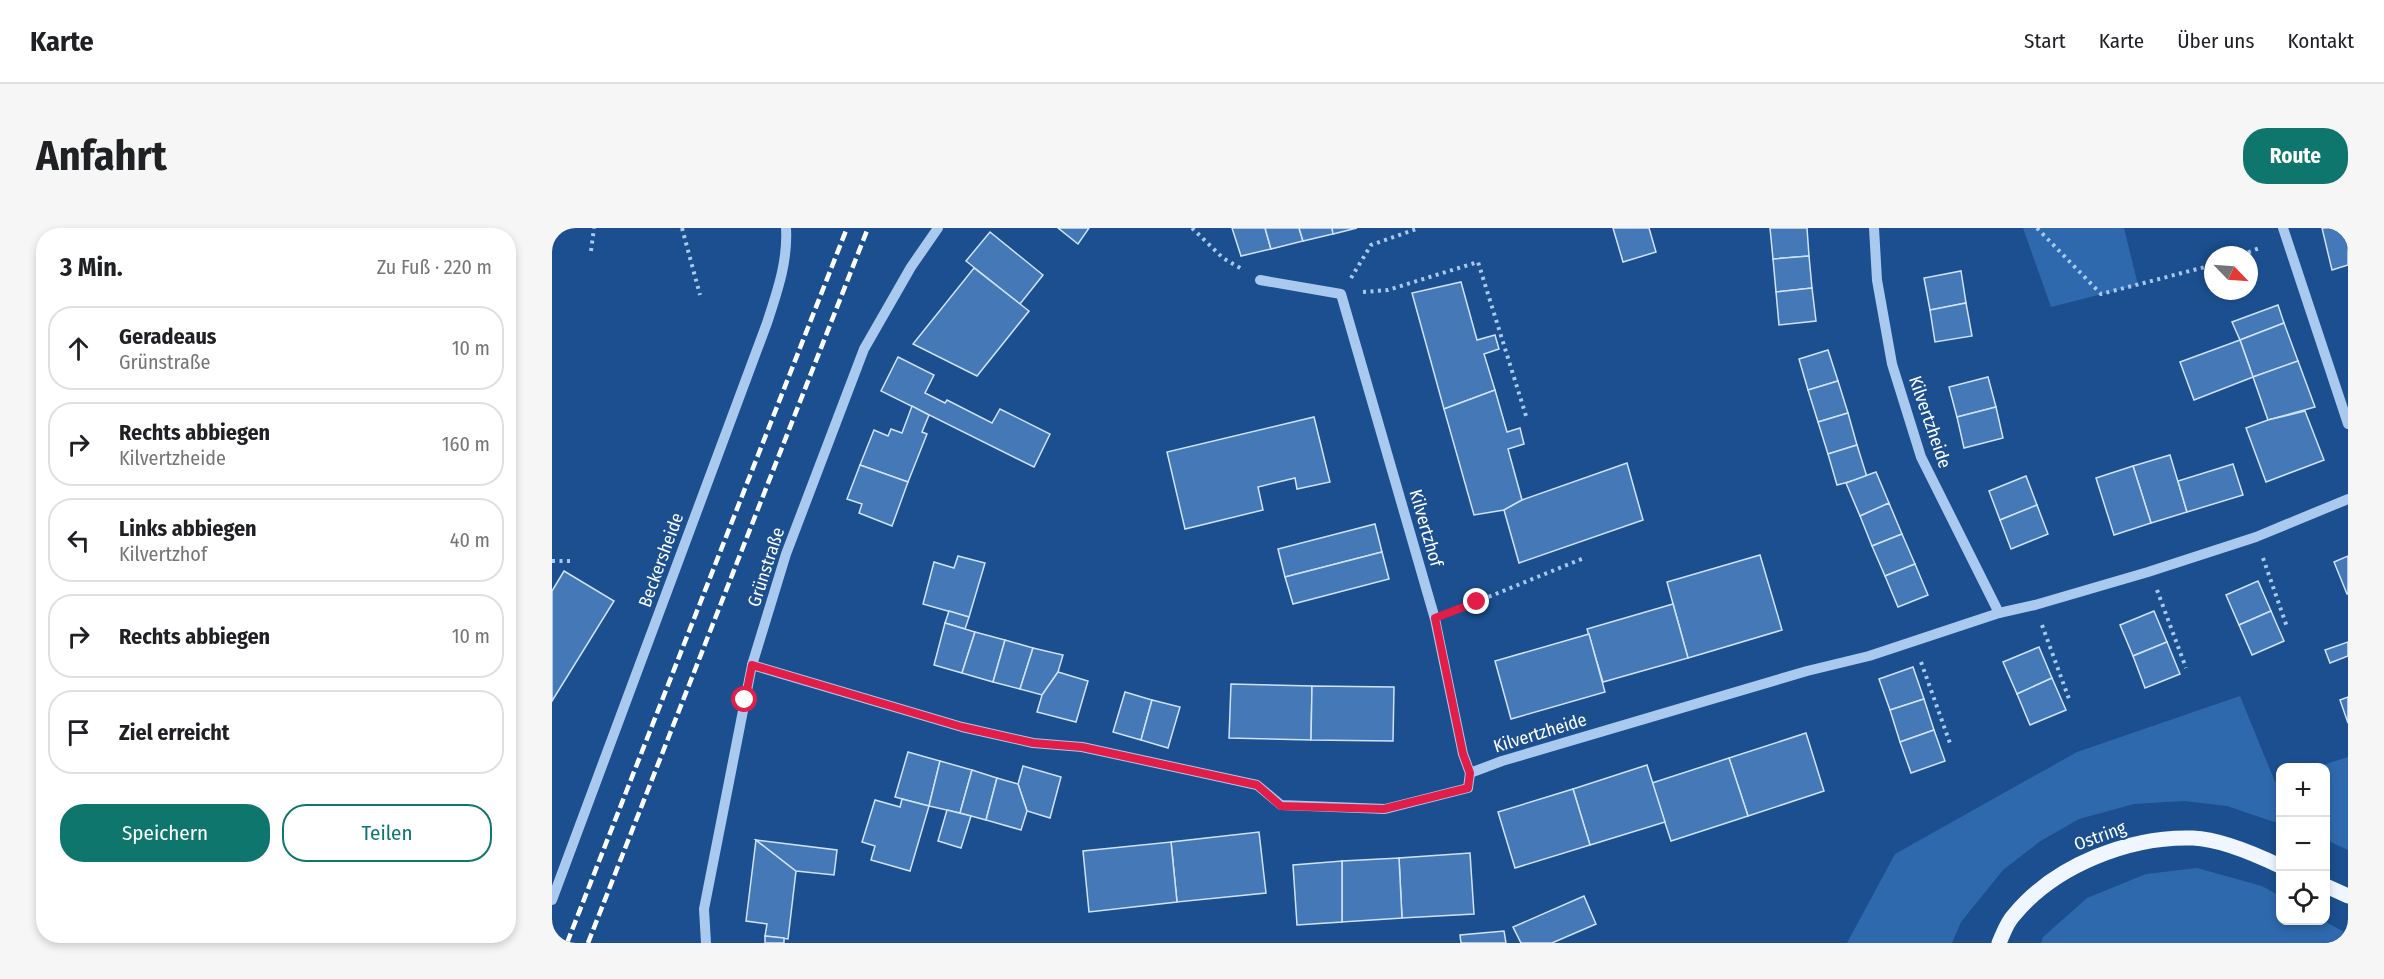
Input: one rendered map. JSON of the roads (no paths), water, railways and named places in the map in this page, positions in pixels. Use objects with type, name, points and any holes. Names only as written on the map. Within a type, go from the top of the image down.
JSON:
[{"type":"main road","name":"Ostring","points":[[1999,943],[2013,915],[2047,885],[2077,864],[2134,843],[2195,838],[2234,848],[2276,864]]},
{"type":"main road","points":[[2330,888],[2348,896]]},
{"type":"street","name":"Beckersheide","points":[[552,900],[766,323],[782,276],[787,242],[786,228]]},
{"type":"street","name":"Grünstraße","points":[[706,943],[704,909],[752,665],[786,554],[864,349],[911,267],[938,228]]},
{"type":"street","name":"Kilvertzheide","points":[[1874,228],[1876,280],[1892,364],[1921,457],[1999,613]]},
{"type":"street","points":[[2283,228],[2348,424]]},
{"type":"street","name":"Kilvertzhof","points":[[1260,280],[1341,294],[1435,618],[1463,754],[1470,773]]},
{"type":"street","name":"Kilvertzheide","points":[[752,665],[962,727],[1033,743],[1082,747],[1257,785],[1281,806],[1384,809],[1468,788],[1470,773],[1502,761],[1785,677],[1880,652],[1999,613],[2103,585],[2234,544],[2348,499]]},
{"type":"railway","points":[[567,943],[847,228]]},
{"type":"railway","points":[[588,943],[868,228]]}]
